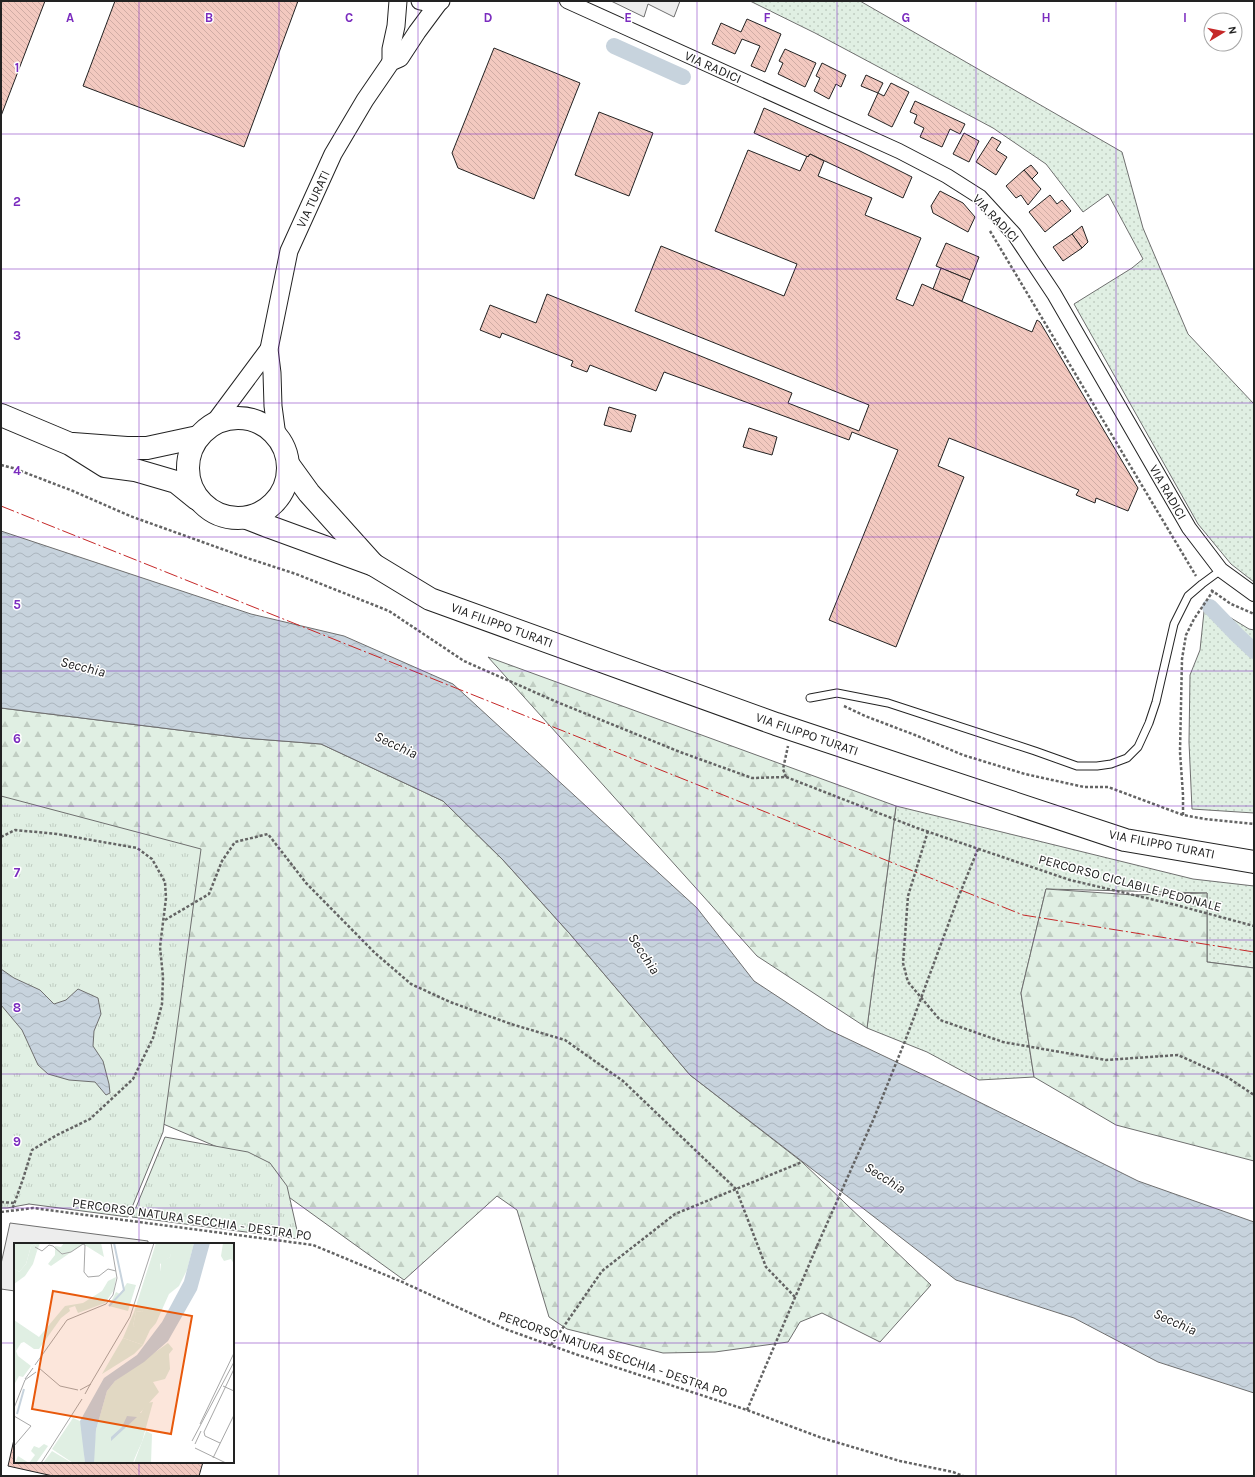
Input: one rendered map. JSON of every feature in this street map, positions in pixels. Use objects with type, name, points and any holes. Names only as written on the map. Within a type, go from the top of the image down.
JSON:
[{"type":"main road","points":[[1,415],[70,444],[105,466],[135,470],[176,482],[212,512],[229,518],[247,518],[261,513],[273,504],[282,492],[287,478],[288,464],[285,449],[277,436],[269,428],[248,418],[237,417],[225,419],[214,423],[205,429],[198,436],[190,451],[187,468],[190,485],[198,500]]},
{"type":"main road","points":[[70,444],[147,448],[198,436]]},
{"type":"main road","points":[[288,464],[309,493],[374,565]]},
{"type":"main road","points":[[247,518],[270,528],[374,565]]},
{"type":"main road","name":"VIA FILIPPO TURATI","points":[[374,565],[430,599],[776,724],[1125,840],[1254,862]]},
{"type":"street","name":"VIA TURATI","points":[[391,62],[391,50],[396,26],[398,1]]},
{"type":"street","points":[[420,1],[431,3],[440,1]]},
{"type":"street","name":"VIA TURATI","points":[[269,349],[289,251],[333,154],[365,100],[391,62],[400,58],[440,1]]},
{"type":"street","name":"VIA RADICI","points":[[567,1],[898,151],[947,176],[980,198],[1014,234],[1049,287],[1189,528],[1220,570],[1254,594]]},
{"type":"street","points":[[214,423],[269,349]]},
{"type":"street","points":[[269,349],[272,373],[273,406],[277,436]]},
{"type":"lane","points":[[810,698],[837,693],[888,703],[1077,766],[1111,764],[1127,758],[1138,747],[1149,723],[1156,702],[1174,624],[1188,596],[1220,570]]},
{"type":"path","points":[[986,225],[1174,540],[1202,584]]},
{"type":"path","points":[[1,465],[13,468],[73,491],[130,516],[296,574],[389,611],[464,661],[557,702],[680,752],[752,778],[786,777],[783,769],[789,742]]},
{"type":"path","points":[[1183,815],[1180,752],[1182,659],[1186,635],[1194,619],[1213,591],[1231,604],[1254,614]]},
{"type":"path","points":[[841,705],[963,755],[1025,774],[1084,787],[1108,787],[1183,815],[1205,819],[1254,824]]},
{"type":"path","name":"PERCORSO CICLABILE PEDONALE","points":[[786,777],[928,832],[1070,880],[1176,905],[1254,926]]},
{"type":"path","points":[[1,837],[16,830],[57,834],[137,848],[152,859],[165,882],[166,898],[165,920],[160,947],[163,977],[162,1004],[153,1038],[133,1079],[90,1119],[57,1135],[32,1150],[12,1210]]},
{"type":"path","points":[[928,832],[908,896],[903,963],[908,982],[940,1020],[1003,1042],[1106,1060],[1178,1055],[1227,1077],[1254,1096]]},
{"type":"path","points":[[165,920],[209,894],[222,861],[235,842],[268,834],[306,883],[375,952],[411,984],[450,1002],[511,1024],[565,1040],[623,1081],[736,1189],[766,1267],[795,1297]]},
{"type":"path","points":[[747,1410],[817,1246],[874,1118],[907,1036],[958,898],[978,849]]},
{"type":"path","points":[[551,1345],[602,1270],[675,1214],[802,1162]]},
{"type":"path","points":[[1,1202],[14,1203]]},
{"type":"path","name":"PERCORSO NATURA SECCHIA - DESTRA PO","points":[[1,1212],[33,1208],[313,1245],[400,1281],[505,1329],[747,1410],[822,1438],[900,1461],[953,1472],[963,1476]]},
{"type":"green space","points":[[750,1],[860,1],[1122,152],[1143,228],[1188,334],[1254,404],[1254,582],[1231,564],[1198,524],[1074,304],[1132,268],[1143,259],[1108,194],[1083,212],[1046,164],[993,128],[815,33]]},
{"type":"green space","points":[[1205,602],[1249,629],[1254,630],[1254,813],[1192,809],[1189,742],[1190,675],[1200,650]]},
{"type":"green space","points":[[488,657],[896,806],[867,1028],[757,956]]},
{"type":"green space","points":[[1,708],[243,738],[321,744],[443,801],[503,860],[570,934],[690,1075],[802,1162],[931,1285],[880,1342],[822,1313],[800,1322],[788,1342],[715,1352],[663,1353],[567,1329],[549,1317],[517,1210],[497,1196],[404,1280],[222,1149],[128,1109],[1,1098]]},
{"type":"green space","points":[[1,796],[201,849],[163,1132],[128,1217],[29,1204],[1,1208]]},
{"type":"green space","points":[[896,806],[1193,879],[1254,886],[1254,968],[1207,962],[1207,893],[1046,889],[1021,993],[1034,1077],[979,1080],[927,1052],[867,1028]]},
{"type":"green space","points":[[1046,889],[1134,895],[1207,893],[1207,962],[1254,968],[1254,1161],[1116,1125],[1034,1077],[1021,993]]},
{"type":"green space","points":[[165,1137],[248,1152],[270,1163],[287,1186],[299,1239],[132,1217]]},
{"type":"shaded area","points":[[611,1],[680,1],[674,17],[648,4],[644,17]]},
{"type":"shaded area","points":[[10,1223],[148,1241],[148,1243],[14,1243],[14,1291],[1,1289],[1,1264]]},
{"type":"water","name":"Secchia","points":[[1,531],[251,614],[344,636],[453,684],[697,908],[754,981],[827,1029],[949,1087],[1138,1181],[1254,1222],[1254,1393],[1158,1362],[1074,1318],[956,1280],[690,1075],[570,934],[503,860],[443,801],[321,744],[243,738],[1,708]]},
{"type":"water","points":[[1,969],[14,978],[40,990],[54,1004],[66,1000],[78,989],[98,998],[101,1014],[94,1031],[93,1046],[103,1061],[110,1093],[106,1095],[95,1082],[69,1080],[48,1074],[38,1065],[22,1030],[1,1005]]},
{"type":"building","points":[[1,1],[45,1],[1,116]]},
{"type":"building","points":[[115,1],[298,1],[244,147],[83,86]]},
{"type":"building","points":[[747,19],[781,34],[765,72],[751,66],[760,46],[742,39],[735,54],[712,44],[721,23],[741,32]]},
{"type":"building","points":[[494,48],[580,83],[534,199],[458,168],[452,153]]},
{"type":"building","points":[[785,49],[816,63],[805,87],[778,74],[783,63],[779,61]]},
{"type":"building","points":[[822,63],[846,75],[841,87],[836,84],[829,99],[814,91],[820,78],[816,76]]},
{"type":"building","points":[[866,75],[883,83],[878,93],[861,86]]},
{"type":"building","points":[[891,83],[909,92],[892,127],[868,115],[878,93],[884,96]]},
{"type":"building","points":[[915,101],[965,124],[960,134],[950,129],[942,147],[920,137],[924,128],[914,123],[917,115],[910,112]]},
{"type":"building","points":[[764,108],[860,151],[912,177],[903,198],[810,154],[808,157],[754,133]]},
{"type":"building","points":[[599,112],[653,133],[629,196],[575,175]]},
{"type":"building","points":[[964,133],[979,141],[969,162],[953,154]]},
{"type":"building","points":[[992,137],[1001,142],[996,150],[1007,157],[996,175],[976,162]]},
{"type":"building","points":[[748,150],[800,171],[807,156],[808,157],[810,154],[824,161],[818,176],[872,198],[865,215],[921,238],[896,299],[913,306],[922,284],[1032,332],[1037,320],[1040,322],[1138,488],[1128,511],[1096,498],[1095,503],[1076,495],[1079,490],[949,438],[938,466],[964,477],[896,647],[829,620],[898,450],[852,432],[849,440],[664,372],[656,391],[590,365],[587,372],[571,366],[573,361],[502,333],[500,338],[480,330],[490,305],[536,323],[547,294],[792,393],[788,403],[859,431],[869,405],[635,311],[661,246],[784,296],[797,264],[715,231]]},
{"type":"building","points":[[1031,165],[1038,173],[1032,179],[1024,170]]},
{"type":"building","points":[[1024,170],[1041,189],[1028,205],[1021,195],[1016,198],[1006,186]]},
{"type":"building","points":[[940,191],[963,203],[975,217],[968,232],[933,213],[931,206]]},
{"type":"building","points":[[1050,195],[1057,204],[1062,200],[1071,211],[1045,232],[1029,212]]},
{"type":"building","points":[[1082,226],[1088,242],[1082,248],[1072,234]]},
{"type":"building","points":[[1072,234],[1082,248],[1063,261],[1053,247]]},
{"type":"building","points":[[946,243],[979,257],[970,280],[936,266]]},
{"type":"building","points":[[941,268],[970,280],[962,301],[933,289]]},
{"type":"building","points":[[609,407],[636,415],[631,432],[604,425]]},
{"type":"building","points":[[749,428],[777,437],[772,455],[743,447]]},
{"type":"building","points":[[14,1439],[14,1463],[203,1463],[199,1476],[53,1476],[8,1466]]},
{"type":"waterway","points":[[614,46],[683,77]]},
{"type":"waterway","points":[[1210,607],[1254,651]]},
{"type":"power","points":[[1,506],[1023,915],[1254,952]]}]
